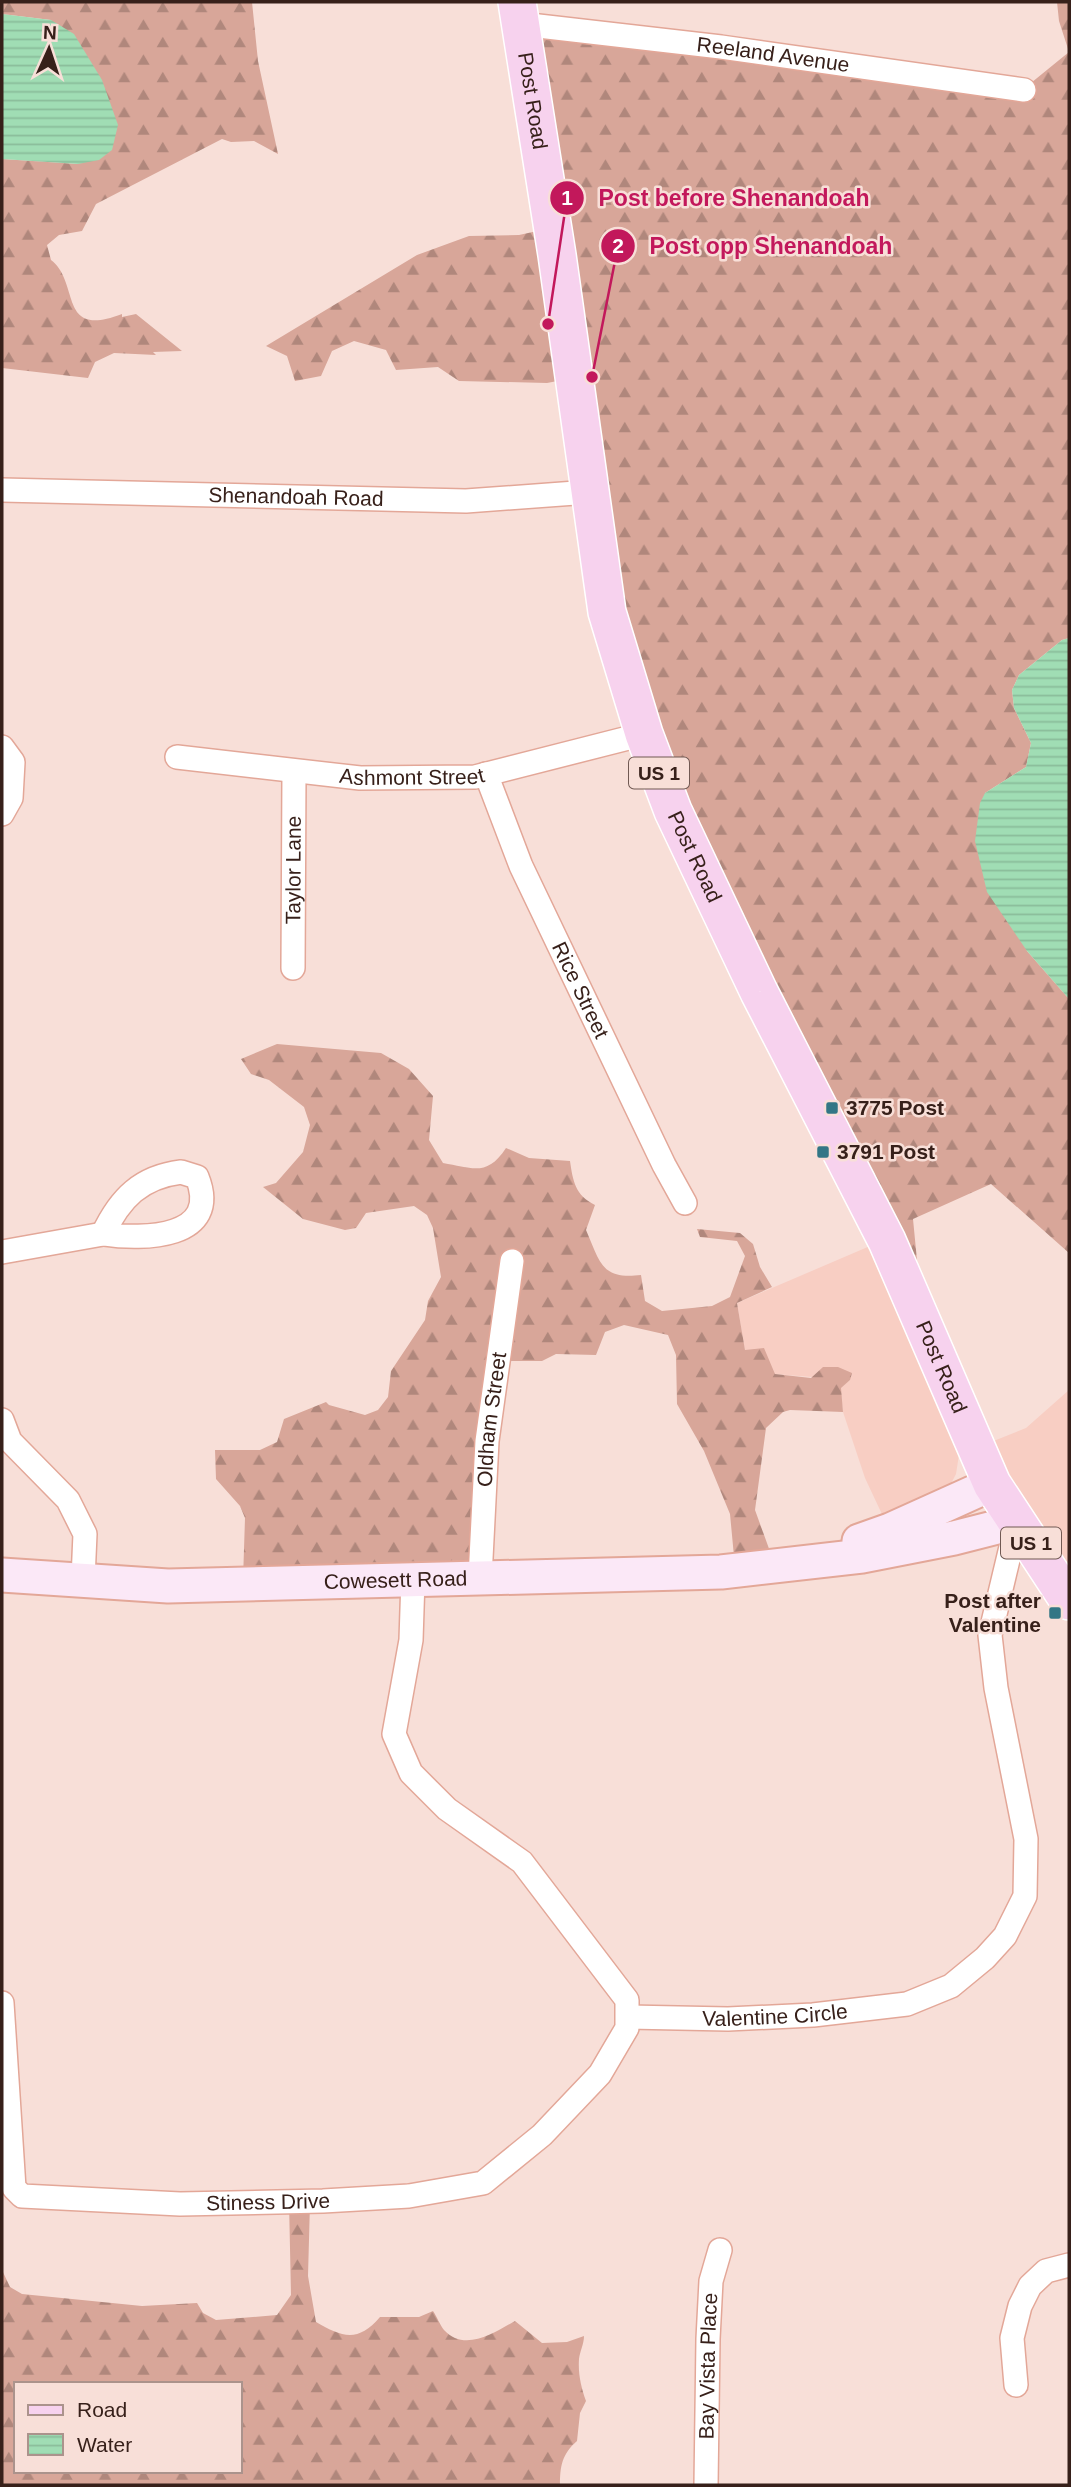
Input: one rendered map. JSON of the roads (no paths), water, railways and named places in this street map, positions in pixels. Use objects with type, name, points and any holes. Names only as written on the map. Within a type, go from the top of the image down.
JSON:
[{"type":"main road","name":"Post Road","points":[[519,13],[557,255],[607,612],[644,734],[673,811],[759,992],[887,1241],[992,1484],[1069,1601]]},
{"type":"main road","name":"Cowesett Road","points":[[788,1566],[890,1530],[992,1484]]},
{"type":"main road","name":"Cowesett Road","points":[[2,1575],[168,1586],[720,1572],[862,1556],[1017,1522]]},
{"type":"street","name":"Reeland Avenue","points":[[519,13],[721,47],[1024,90]]},
{"type":"street","name":"Shenandoah Road","points":[[2,490],[466,501],[589,492]]},
{"type":"street","name":"Ashmont Street","points":[[177,757],[360,778],[475,777],[644,734]]},
{"type":"street","points":[[2,747],[13,762],[12,798],[2,814]]},
{"type":"street","name":"Taylor Lane","points":[[293,968],[294,772]]},
{"type":"street","name":"Rice Street","points":[[486,774],[520,866],[664,1165],[685,1203]]},
{"type":"street","points":[[2,1252],[103,1234]]},
{"type":"street","name":"Oldham Street","points":[[480,1577],[487,1441],[512,1261]]},
{"type":"street","points":[[2,1420],[10,1441],[68,1500],[85,1534],[83,1579]]},
{"type":"street","name":"Valentine Circle","points":[[628,2017],[728,2019],[814,2015],[908,2004],[951,1986],[985,1958],[1005,1936],[1025,1896],[1026,1839],[996,1688],[990,1634],[1017,1522]]},
{"type":"street","points":[[413,1579],[411,1640],[394,1734],[411,1773],[447,1809],[522,1862],[608,1973],[626,2000],[628,2017]]},
{"type":"street","name":"Stiness Drive","points":[[2,2003],[14,2188],[22,2196],[180,2204],[409,2196],[483,2183],[542,2135],[600,2074],[627,2028],[628,2017]]},
{"type":"street","name":"Bay Vista Place","points":[[706,2485],[711,2281],[720,2250]]},
{"type":"street","points":[[1016,2385],[1012,2338],[1020,2306],[1031,2286],[1046,2272],[1069,2265]]},
{"type":"water","points":[[2,14],[51,20],[74,34],[102,80],[118,125],[112,150],[99,160],[78,164],[2,159]]},
{"type":"water","points":[[1069,638],[1069,999],[1027,951],[987,892],[975,841],[980,803],[985,793],[1026,767],[1031,743],[1014,708],[1012,690],[1019,675],[1062,640]]},
{"type":"place","name":"Post before Shenandoah","points":[[548,324]]},
{"type":"place","name":"Post opp Shenandoah","points":[[592,377]]},
{"type":"place","name":"3775 Post","points":[[832,1108]]},
{"type":"place","name":"3791 Post","points":[[823,1152]]},
{"type":"place","name":"Post after Valentine","points":[[1055,1613]]}]
